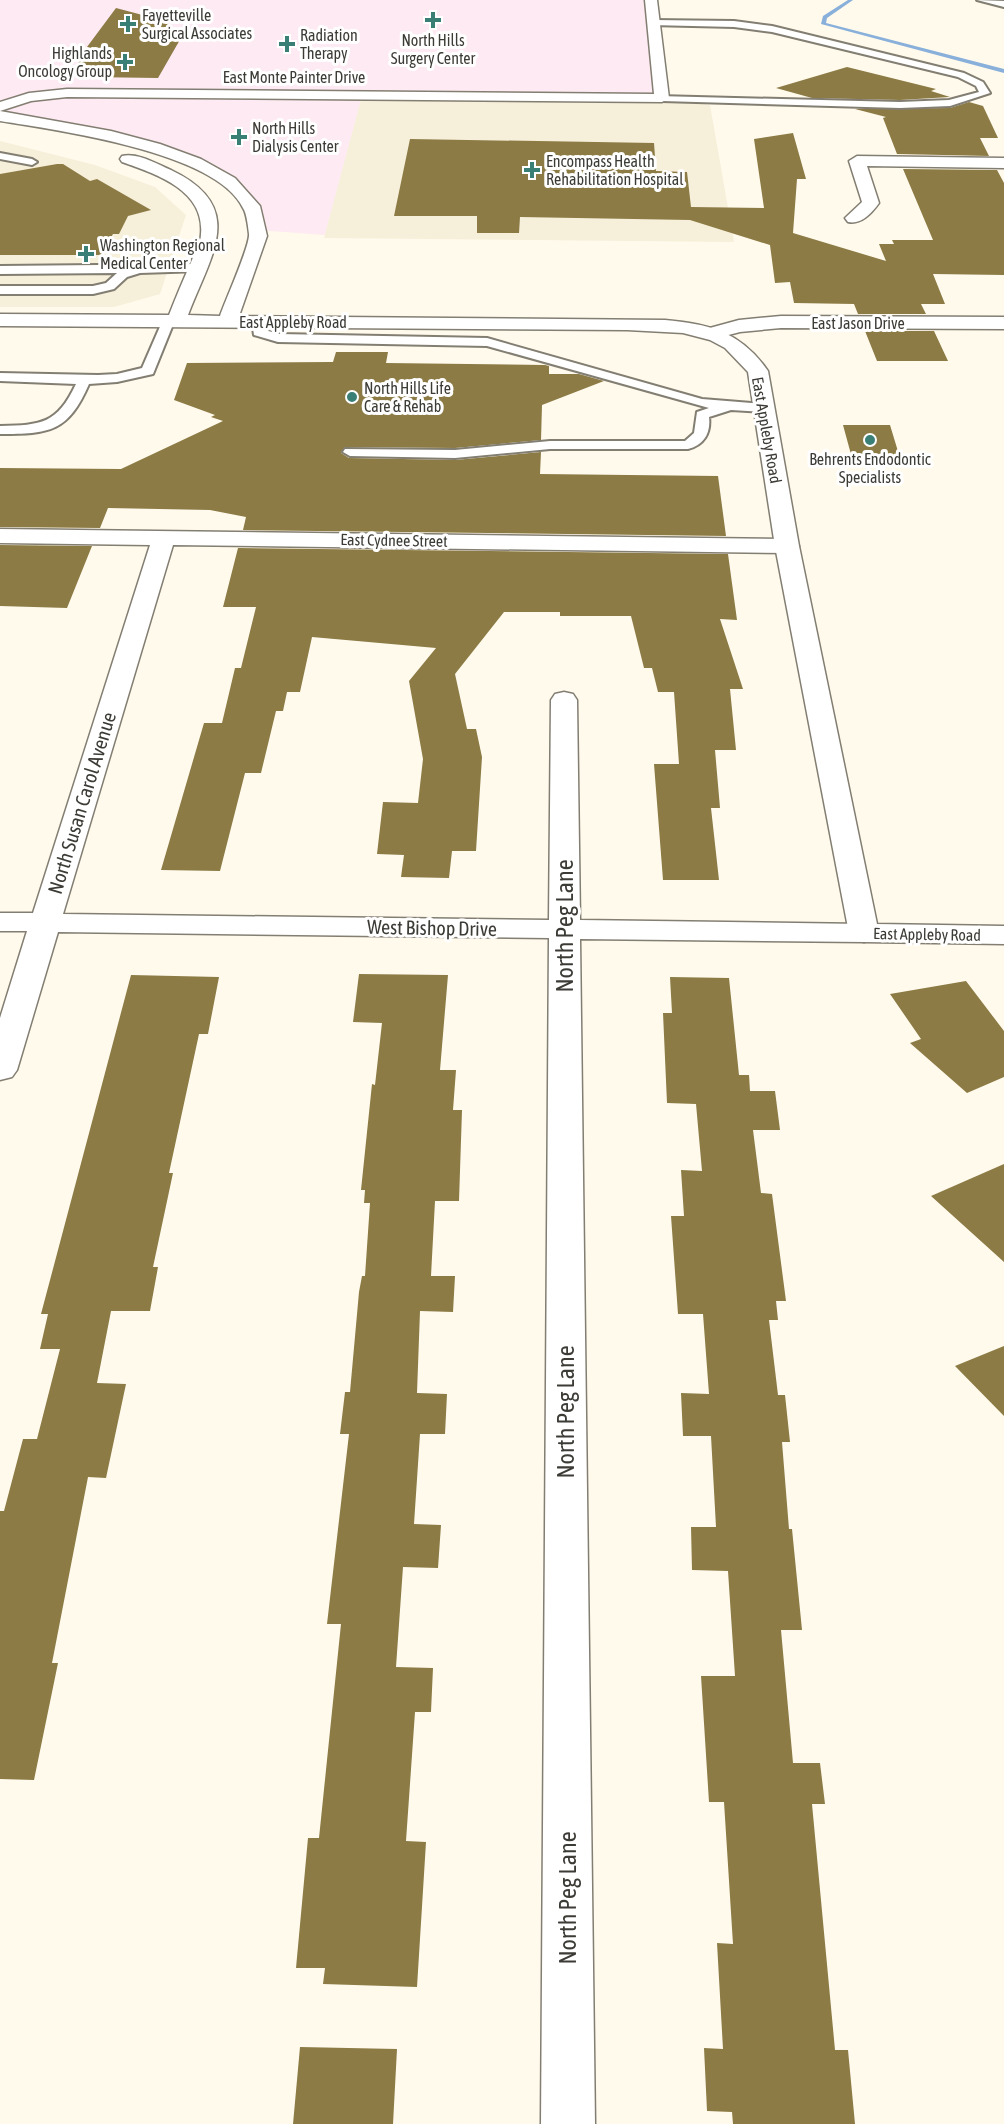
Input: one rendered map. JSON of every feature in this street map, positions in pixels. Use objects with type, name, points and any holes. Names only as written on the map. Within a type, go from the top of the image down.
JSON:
[{"type":"street","points":[[651,0],[662,98]]},
{"type":"street","name":"East Monte Painter Drive","points":[[0,108],[28,97],[67,93],[662,98]]},
{"type":"street","points":[[0,116],[125,139],[164,150],[195,161],[225,177],[247,196],[256,216],[258,237],[227,322]]},
{"type":"street","points":[[0,131],[66,144]]},
{"type":"street","points":[[109,154],[160,171],[186,185],[203,201],[210,217],[210,236],[172,322]]},
{"type":"street","points":[[854,218],[871,203],[857,161],[1004,163]]},
{"type":"street","name":"East Appleby Road","points":[[0,320],[627,324],[688,328],[713,333],[729,340],[749,356],[758,371],[787,546],[864,933],[1004,935]]},
{"type":"street","name":"East Jason Drive","points":[[713,333],[739,326],[781,322],[1004,323]]},
{"type":"street","name":"East Cydnee Street","points":[[0,536],[787,546]]},
{"type":"street","name":"North Susan Carol Avenue","points":[[0,1070],[164,537]]},
{"type":"street","name":"North Peg Lane","points":[[564,700],[568,2124]]},
{"type":"street","name":"West Bishop Drive","points":[[0,922],[864,933]]},
{"type":"lane","points":[[981,0],[1003,7]]},
{"type":"lane","points":[[653,23],[734,24],[772,29],[961,75],[980,84],[985,93],[950,103],[900,105],[662,98]]},
{"type":"lane","points":[[0,156],[32,162]]},
{"type":"lane","points":[[0,270],[197,268]]},
{"type":"lane","points":[[0,290],[103,288],[110,286],[123,274],[139,269]]},
{"type":"lane","points":[[0,377],[121,378],[137,376],[148,370],[172,322]]},
{"type":"lane","points":[[258,322],[259,332],[278,338],[486,342],[608,375],[691,401],[764,408]]},
{"type":"lane","points":[[0,430],[28,430],[55,424],[70,412],[85,378]]},
{"type":"lane","points":[[351,452],[455,454],[550,445],[688,446],[701,436],[702,415],[728,406]]},
{"type":"shaded area","points":[[0,0],[651,0],[662,98],[362,96],[325,235],[257,230],[246,196],[164,150],[0,116]]},
{"type":"shaded area","name":"Encompass Health Rehabilitation Hospital","points":[[362,96],[662,98],[710,105],[734,242],[324,238]]},
{"type":"shaded area","name":"Washington Regional Medical Center","points":[[0,141],[95,165],[155,187],[186,215],[160,294],[114,307],[0,307]]},
{"type":"building","points":[[116,8],[169,22],[164,31],[185,31],[158,78],[89,77],[82,76],[84,72],[72,72],[87,51],[84,51]]},
{"type":"building","points":[[847,67],[936,89],[931,91],[950,97],[900,100],[812,98],[776,88]]},
{"type":"building","points":[[969,102],[983,106],[998,138],[980,138],[989,156],[897,154],[883,118],[886,117],[855,109],[950,108]]},
{"type":"building","points":[[793,133],[806,179],[797,179],[793,233],[886,261],[879,244],[894,244],[892,240],[933,240],[903,169],[997,170],[1004,183],[1004,275],[933,274],[945,304],[921,304],[926,314],[858,314],[854,304],[794,303],[790,282],[775,283],[770,245],[690,220],[520,217],[519,233],[477,233],[477,216],[394,216],[410,139],[654,143],[656,171],[687,172],[691,207],[764,208],[754,139]]},
{"type":"building","points":[[63,164],[90,181],[97,179],[151,210],[128,216],[119,234],[113,234],[101,255],[0,255],[0,174]]},
{"type":"building","points":[[865,331],[934,331],[948,361],[877,361]]},
{"type":"building","points":[[336,352],[388,352],[386,363],[545,365],[549,366],[549,374],[579,374],[604,381],[542,405],[541,440],[455,448],[345,447],[341,453],[349,458],[455,460],[541,452],[540,474],[718,476],[726,536],[243,530],[246,517],[210,510],[108,508],[100,528],[0,527],[0,468],[121,469],[223,421],[211,417],[215,415],[174,400],[187,363],[333,362]]},
{"type":"building","name":"Behrents Endodontic Specialists","points":[[843,425],[890,425],[900,458],[852,458]]},
{"type":"building","points":[[0,545],[92,546],[67,608],[0,606]]},
{"type":"building","points":[[238,548],[728,554],[737,620],[720,619],[743,689],[730,689],[736,750],[715,750],[720,808],[711,808],[719,880],[663,880],[654,764],[679,764],[674,692],[658,692],[652,668],[644,668],[631,616],[560,616],[560,612],[504,612],[455,674],[467,729],[476,729],[482,757],[476,851],[452,851],[449,878],[401,877],[404,855],[377,854],[383,802],[418,803],[423,759],[409,681],[436,648],[312,637],[300,692],[287,692],[283,711],[276,711],[261,773],[245,773],[220,871],[161,870],[204,723],[222,723],[235,668],[241,668],[256,607],[223,607]]},
{"type":"building","points":[[359,974],[448,975],[440,1070],[456,1070],[453,1110],[462,1110],[459,1201],[435,1201],[431,1276],[455,1276],[453,1312],[420,1311],[417,1393],[447,1394],[445,1434],[420,1434],[414,1524],[441,1525],[438,1568],[403,1567],[396,1667],[433,1668],[431,1712],[415,1712],[406,1841],[426,1842],[417,1987],[323,1984],[325,1968],[296,1968],[308,1838],[319,1838],[341,1624],[327,1624],[349,1434],[340,1434],[345,1392],[350,1392],[359,1292],[362,1276],[365,1276],[370,1203],[364,1203],[365,1190],[361,1190],[372,1084],[375,1085],[382,1023],[353,1022]]},
{"type":"building","points":[[131,975],[219,977],[208,1034],[199,1034],[169,1173],[173,1173],[153,1267],[158,1267],[150,1311],[111,1311],[97,1383],[126,1384],[106,1478],[88,1477],[52,1663],[58,1663],[34,1780],[0,1779],[0,1511],[4,1511],[23,1439],[37,1439],[60,1349],[40,1349],[48,1314],[41,1314]]},
{"type":"building","points":[[670,977],[729,978],[739,1075],[749,1075],[750,1091],[775,1091],[780,1130],[753,1130],[761,1193],[772,1194],[786,1301],[776,1301],[778,1320],[769,1320],[778,1395],[785,1395],[790,1442],[782,1442],[789,1529],[792,1529],[802,1630],[781,1630],[793,1763],[820,1763],[825,1804],[812,1804],[835,2050],[848,2050],[855,2124],[733,2124],[732,2112],[707,2111],[704,2048],[723,2049],[717,1943],[733,1944],[724,1802],[709,1802],[701,1676],[735,1676],[728,1571],[692,1570],[691,1527],[716,1527],[711,1436],[683,1436],[681,1393],[709,1394],[703,1314],[678,1314],[671,1216],[684,1216],[681,1170],[702,1171],[696,1104],[667,1103],[663,1013],[672,1013]]},
{"type":"building","points":[[966,981],[1004,1031],[1004,1077],[967,1093],[910,1043],[921,1039],[890,994]]},
{"type":"building","points":[[1004,1164],[1004,1262],[931,1196]]},
{"type":"building","points":[[1004,1346],[1004,1416],[955,1366]]},
{"type":"building","points":[[300,2047],[397,2049],[393,2124],[293,2124]]},
{"type":"waterway","points":[[851,0],[825,17],[823,23],[1004,71]]},
{"type":"place","name":"North Hills Surgery Center","points":[[433,20]]},
{"type":"place","name":"Fayetteville Surgical Associates","points":[[128,24]]},
{"type":"place","name":"Radiation Therapy","points":[[287,44]]},
{"type":"place","name":"Highlands Oncology Group","points":[[125,62]]},
{"type":"place","name":"North Hills Dialysis Center","points":[[239,137]]},
{"type":"place","name":"Encompass Health Rehabilitation Hospital","points":[[532,170]]},
{"type":"place","name":"Washington Regional Medical Center","points":[[86,254]]},
{"type":"place","name":"North Hills Life Care & Rehab","points":[[352,397]]},
{"type":"place","name":"Behrents Endodontic Specialists","points":[[870,440]]}]
